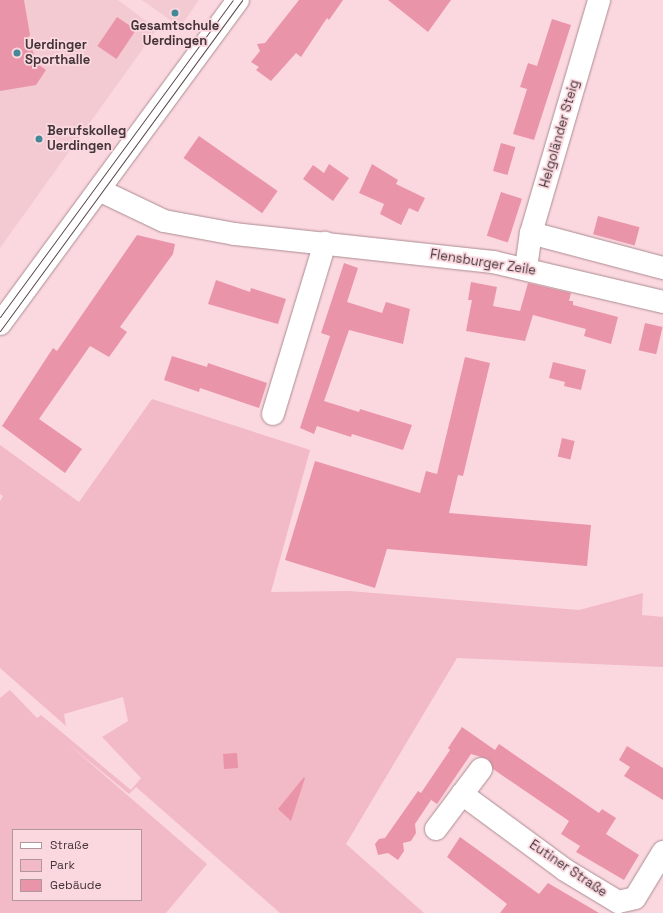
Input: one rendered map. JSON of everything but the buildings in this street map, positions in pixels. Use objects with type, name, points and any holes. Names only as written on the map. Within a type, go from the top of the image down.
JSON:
[{"type":"street","points":[[0,324],[238,0]]},
{"type":"street","name":"Helgoländer Steig","points":[[526,268],[531,233],[599,0]]},
{"type":"street","name":"Flensburger Zeile","points":[[99,190],[164,221],[235,234],[493,262],[526,268],[663,302]]},
{"type":"street","points":[[531,233],[663,268]]},
{"type":"street","points":[[273,414],[324,243]]},
{"type":"street","points":[[436,829],[481,769]]},
{"type":"street","name":"Eutiner Straße","points":[[462,794],[565,870],[618,902],[634,898],[663,852]]},
{"type":"shaded area","name":"Berufskolleg Uerdingen","points":[[0,0],[118,0],[157,29],[0,248]]},
{"type":"shaded area","name":"Gesamtschule Uerdingen","points":[[142,0],[199,0],[180,27]]},
{"type":"green space","points":[[152,399],[310,450],[271,592],[349,591],[579,610],[643,593],[642,615],[663,617],[663,667],[457,658],[346,844],[424,913],[280,913],[136,787],[129,794],[66,742],[207,864],[166,913],[0,913],[0,698],[10,690],[37,718],[41,715],[131,790],[141,778],[102,737],[128,721],[123,697],[64,714],[66,726],[0,668],[0,501],[3,496],[0,494],[0,445],[79,502]]},
{"type":"tram line","points":[[0,317],[233,0]]},
{"type":"tram line","points":[[0,331],[242,0]]},
{"type":"place","name":"Gesamtschule Uerdingen","points":[[175,13]]},
{"type":"place","name":"Uerdinger Sporthalle","points":[[17,53]]},
{"type":"place","name":"Berufskolleg Uerdingen","points":[[39,139]]}]
